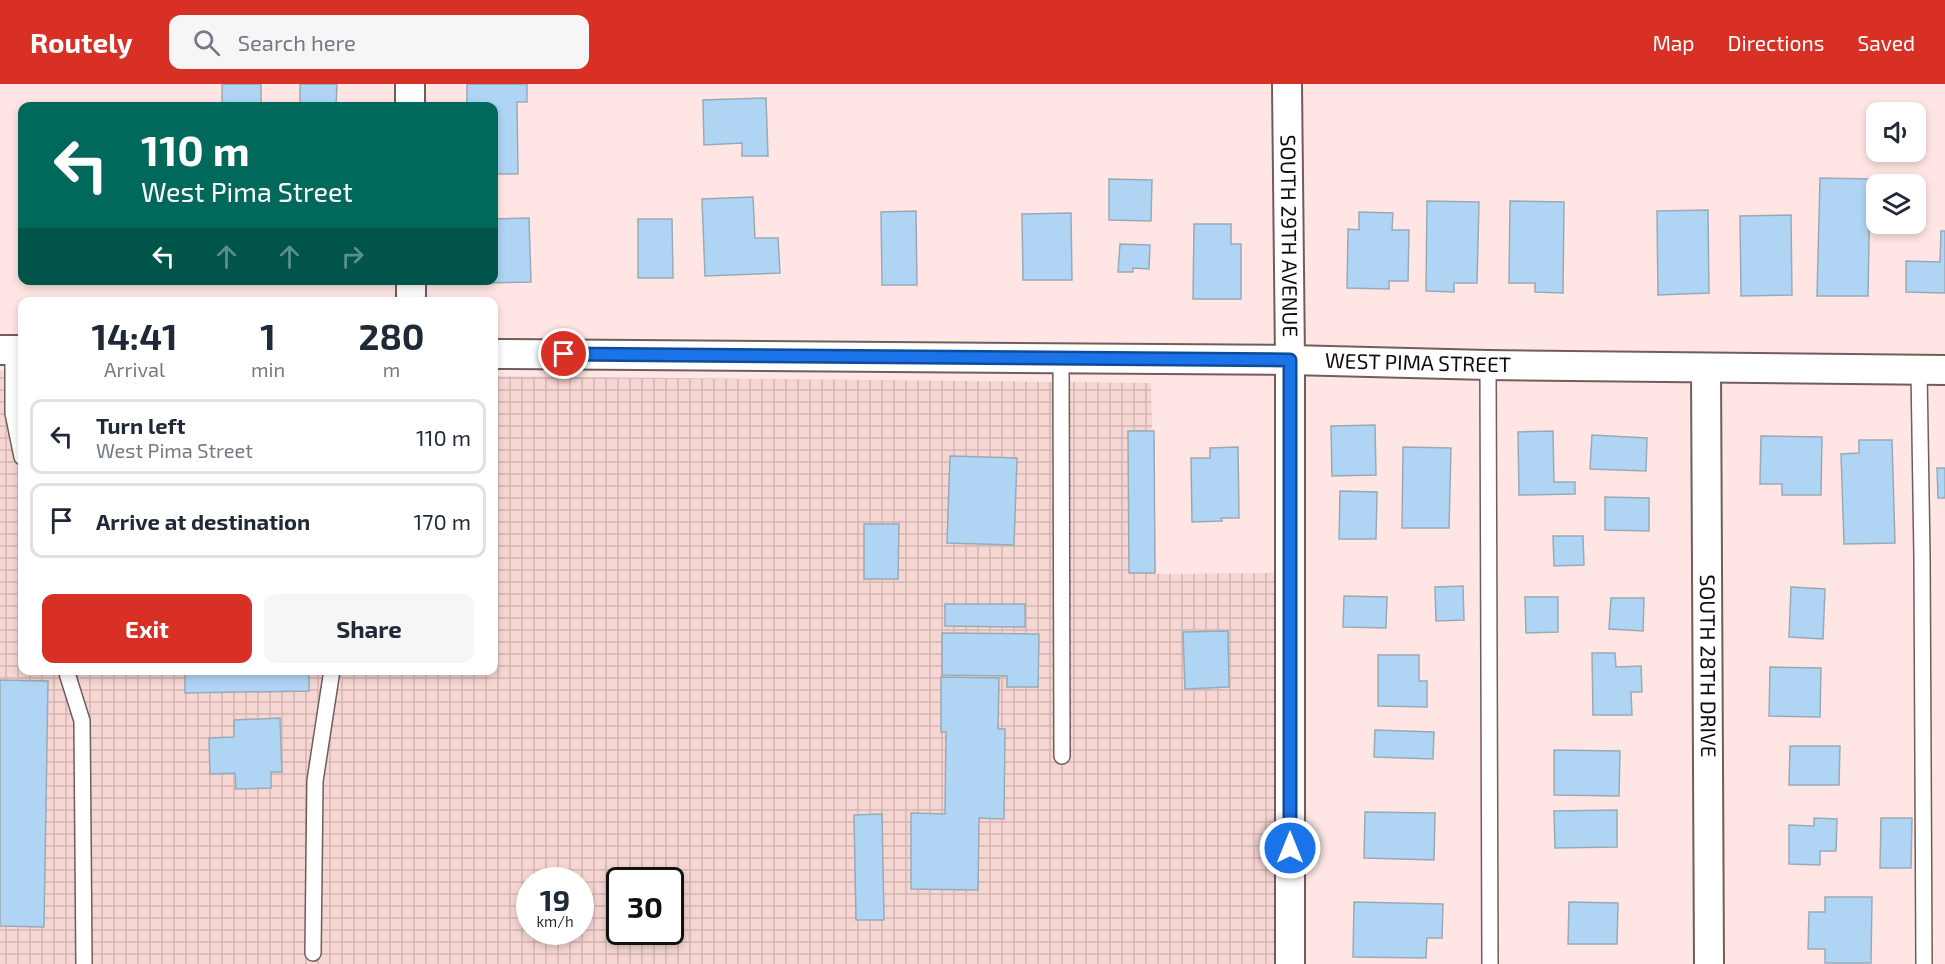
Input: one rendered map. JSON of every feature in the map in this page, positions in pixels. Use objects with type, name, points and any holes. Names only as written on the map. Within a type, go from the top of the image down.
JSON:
[{"type":"street","points":[[410,84],[410,102]]},
{"type":"street","name":"SOUTH 29TH AVENUE","points":[[1287,84],[1290,360],[1290,964]]},
{"type":"street","name":"WEST PIMA STREET","points":[[498,354],[1290,360],[1488,365],[1932,370]]},
{"type":"street","name":"SOUTH 28TH DRIVE","points":[[1706,368],[1709,964]]},
{"type":"lane","points":[[12,350],[13,413],[18,437]]},
{"type":"lane","points":[[1061,358],[1062,756]]},
{"type":"lane","points":[[1488,365],[1490,964]]},
{"type":"lane","points":[[1924,964],[1932,370]]},
{"type":"lane","points":[[68,675],[82,721],[84,964]]},
{"type":"lane","points":[[313,953],[315,781],[331,675]]},
{"type":"shaded area","points":[[0,371],[18,371],[18,675],[498,675],[498,376],[1151,383],[1156,574],[1280,573],[1281,964],[0,964]]},
{"type":"building","points":[[222,84],[261,84],[261,102],[222,102]]},
{"type":"building","points":[[300,84],[337,84],[336,102],[300,102]]},
{"type":"building","points":[[467,84],[527,84],[527,102],[517,102],[518,174],[498,174],[498,102],[467,102]]},
{"type":"building","points":[[766,98],[768,156],[742,156],[742,143],[704,145],[703,100]]},
{"type":"building","points":[[1820,178],[1866,179],[1866,234],[1869,234],[1868,296],[1817,296]]},
{"type":"building","points":[[1109,179],[1152,180],[1151,221],[1109,220]]},
{"type":"building","points":[[753,197],[755,238],[778,238],[780,273],[705,276],[702,199]]},
{"type":"building","points":[[1427,201],[1479,202],[1477,283],[1454,283],[1454,292],[1426,291]]},
{"type":"building","points":[[1510,201],[1564,202],[1563,293],[1535,292],[1535,283],[1509,283]]},
{"type":"building","points":[[1708,210],[1709,293],[1658,295],[1657,211]]},
{"type":"building","points":[[916,211],[917,285],[882,285],[881,212]]},
{"type":"building","points":[[1359,212],[1393,213],[1392,230],[1409,230],[1408,281],[1389,281],[1389,289],[1347,288],[1348,229],[1359,230]]},
{"type":"building","points":[[1071,213],[1072,280],[1023,280],[1022,214]]},
{"type":"building","points":[[1791,215],[1792,295],[1741,296],[1740,216]]},
{"type":"building","points":[[529,218],[531,282],[498,283],[498,219]]},
{"type":"building","points":[[638,219],[672,219],[673,278],[638,278]]},
{"type":"building","points":[[1194,224],[1231,224],[1231,244],[1241,244],[1241,299],[1193,299]]},
{"type":"building","points":[[1941,231],[1945,231],[1945,293],[1906,292],[1906,261],[1940,262]]},
{"type":"building","points":[[1120,244],[1150,245],[1149,269],[1133,268],[1133,272],[1118,272]]},
{"type":"building","points":[[1375,425],[1376,475],[1332,476],[1331,426]]},
{"type":"building","points":[[1128,431],[1154,431],[1155,573],[1129,573]]},
{"type":"building","points":[[1553,431],[1554,482],[1575,482],[1575,494],[1519,495],[1518,432]]},
{"type":"building","points":[[1592,435],[1647,438],[1646,471],[1590,469]]},
{"type":"building","points":[[1761,436],[1822,437],[1821,495],[1782,495],[1782,484],[1760,484]]},
{"type":"building","points":[[1859,440],[1892,440],[1895,543],[1844,544],[1841,454],[1859,453]]},
{"type":"building","points":[[1238,447],[1239,518],[1192,522],[1191,458],[1210,458],[1210,448]]},
{"type":"building","points":[[1403,447],[1451,448],[1449,528],[1402,528]]},
{"type":"building","points":[[950,456],[1017,458],[1014,545],[947,543]]},
{"type":"building","points":[[1937,468],[1945,468],[1945,498],[1938,498]]},
{"type":"building","points":[[1340,491],[1377,492],[1376,539],[1339,539]]},
{"type":"building","points":[[1605,497],[1649,498],[1649,531],[1605,530]]},
{"type":"building","points":[[864,524],[899,524],[898,579],[864,579]]},
{"type":"building","points":[[1553,536],[1583,536],[1584,565],[1554,566]]},
{"type":"building","points":[[1463,586],[1464,620],[1436,621],[1435,587]]},
{"type":"building","points":[[1791,587],[1825,589],[1823,639],[1789,637]]},
{"type":"building","points":[[1344,596],[1387,597],[1386,628],[1343,627]]},
{"type":"building","points":[[1525,597],[1558,597],[1558,632],[1526,633]]},
{"type":"building","points":[[1611,598],[1644,598],[1643,631],[1609,629]]},
{"type":"building","points":[[945,604],[1025,604],[1025,627],[945,626]]},
{"type":"building","points":[[1228,631],[1229,687],[1185,689],[1183,632]]},
{"type":"building","points":[[942,633],[1039,634],[1038,687],[1007,687],[1007,676],[942,675]]},
{"type":"building","points":[[1592,653],[1615,653],[1616,667],[1641,666],[1642,692],[1631,692],[1632,715],[1593,715]]},
{"type":"building","points":[[1378,655],[1419,655],[1419,681],[1427,681],[1427,707],[1378,706]]},
{"type":"building","points":[[1770,667],[1821,668],[1820,717],[1769,716]]},
{"type":"building","points":[[185,675],[309,675],[309,691],[185,693]]},
{"type":"building","points":[[941,677],[999,678],[998,729],[1005,729],[1004,819],[979,818],[978,890],[911,889],[911,813],[945,814],[946,732],[941,732]]},
{"type":"building","points":[[0,680],[48,681],[44,927],[0,926]]},
{"type":"building","points":[[280,718],[282,772],[271,772],[271,788],[236,789],[235,773],[210,774],[209,738],[234,737],[234,720]]},
{"type":"building","points":[[1375,730],[1434,732],[1433,759],[1374,757]]},
{"type":"building","points":[[1790,746],[1840,746],[1839,785],[1789,785]]},
{"type":"building","points":[[1554,750],[1620,751],[1619,796],[1554,795]]},
{"type":"building","points":[[1617,810],[1617,847],[1555,848],[1554,811]]},
{"type":"building","points":[[1365,812],[1435,813],[1434,860],[1364,858]]},
{"type":"building","points":[[882,814],[884,920],[856,920],[854,815]]},
{"type":"building","points":[[1814,818],[1837,819],[1836,851],[1820,851],[1820,865],[1789,864],[1789,825],[1814,826]]},
{"type":"building","points":[[1881,818],[1912,818],[1911,868],[1880,868]]},
{"type":"building","points":[[1825,897],[1872,897],[1871,963],[1825,963],[1825,949],[1808,949],[1809,912],[1825,912]]},
{"type":"building","points":[[1354,902],[1443,904],[1442,938],[1427,938],[1426,958],[1353,957]]},
{"type":"building","points":[[1569,902],[1618,903],[1617,944],[1568,944]]},
{"type":"route","points":[[564,354],[1290,360],[1290,848]]}]
